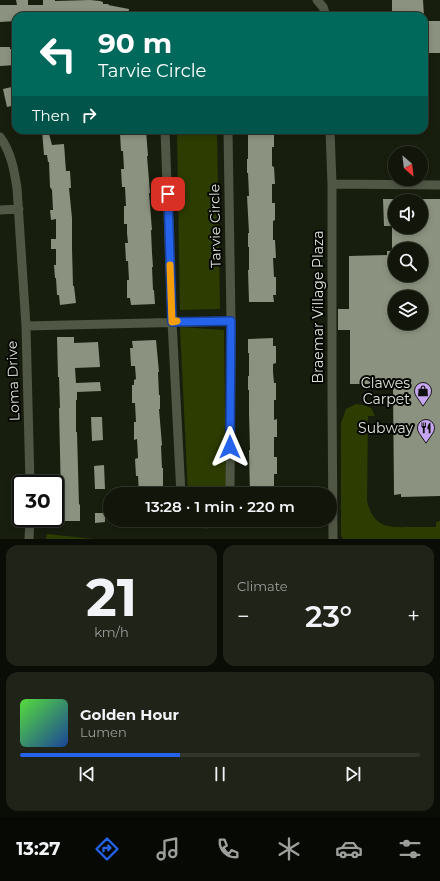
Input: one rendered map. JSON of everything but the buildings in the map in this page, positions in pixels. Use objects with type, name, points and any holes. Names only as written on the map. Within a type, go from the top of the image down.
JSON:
[{"type":"street","points":[[318,0],[325,12]]},
{"type":"street","points":[[165,134],[172,322],[181,487]]},
{"type":"street","name":"Tarvie Circle","points":[[228,134],[231,321],[230,487]]},
{"type":"street","name":"Braemar Village Plaza","points":[[330,134],[332,184],[333,539]]},
{"type":"street","name":"Loma Drive","points":[[0,137],[10,155],[17,188],[19,209],[26,326],[30,475]]},
{"type":"street","points":[[332,184],[440,185]]},
{"type":"street","points":[[0,210],[19,209]]},
{"type":"street","points":[[26,326],[231,321]]},
{"type":"street","points":[[29,539],[30,527]]},
{"type":"green space","points":[[177,134],[217,134],[220,309],[180,310]]},
{"type":"green space","points":[[180,327],[224,330],[226,487],[188,487]]},
{"type":"green space","points":[[356,404],[371,408],[375,416],[368,416],[367,501],[373,515],[381,523],[393,527],[436,527],[436,522],[440,521],[440,539],[343,539],[341,535],[341,423],[346,409]]},
{"type":"green space","points":[[47,534],[94,539],[46,539]]},
{"type":"slow traffic","points":[[170,265],[172,322],[177,321]]},
{"type":"place","name":"Clawes Carpet","points":[[423,406]]},
{"type":"place","name":"Subway","points":[[426,443]]},
{"type":"route","points":[[168,194],[172,322],[231,321],[230,447]]}]
